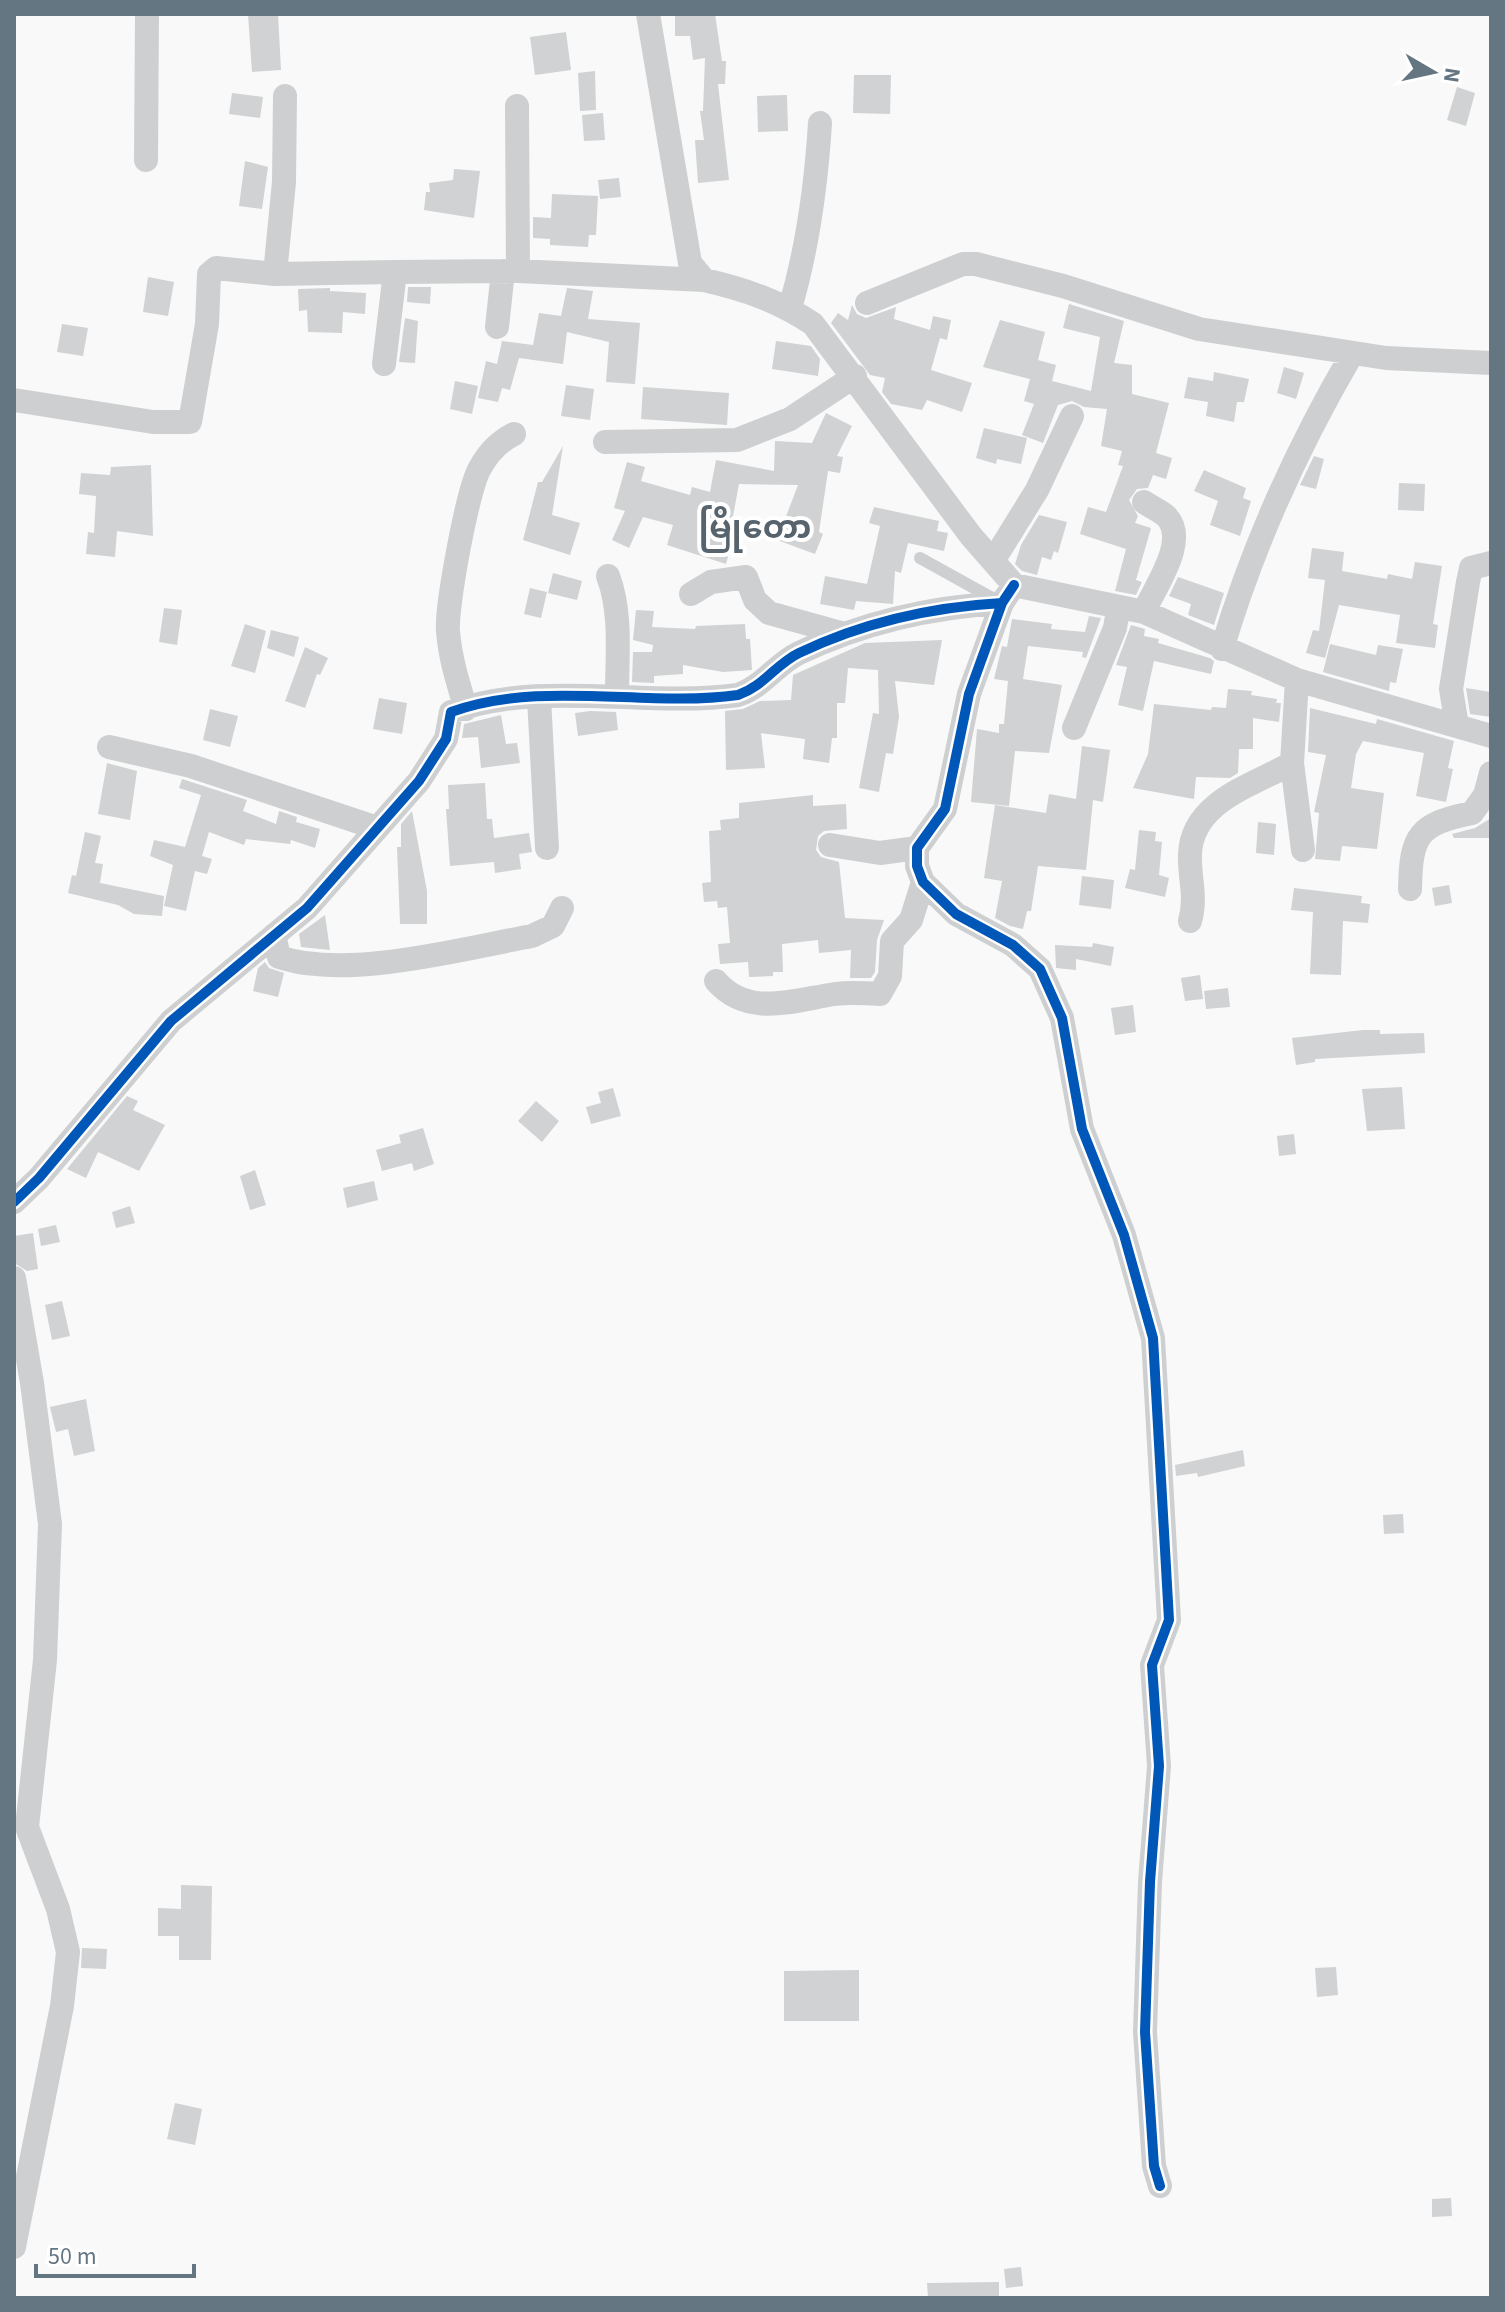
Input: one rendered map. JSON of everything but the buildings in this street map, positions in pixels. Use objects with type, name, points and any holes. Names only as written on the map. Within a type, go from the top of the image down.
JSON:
[{"type":"street","points":[[146,160],[147,14]]},
{"type":"street","points":[[648,14],[690,263],[704,280]]},
{"type":"street","points":[[275,274],[284,182],[285,96]]},
{"type":"street","points":[[497,327],[511,271],[517,106]]},
{"type":"street","points":[[790,308],[807,245],[820,123]]},
{"type":"street","points":[[867,303],[955,267],[976,264],[1063,286],[1199,329],[1352,354],[1491,363]]},
{"type":"street","points":[[14,400],[153,422],[190,422],[207,324],[209,274],[216,268],[275,274],[511,271],[704,280],[745,289],[790,308],[813,324],[993,561],[1008,594],[969,694],[945,809],[917,848],[917,866],[923,882],[965,922],[1013,945],[1040,969],[1062,1018],[1082,1129],[1124,1235],[1153,1338],[1169,1620],[1152,1665],[1159,1766],[1150,1882],[1145,2032],[1154,2166],[1160,2186]]},
{"type":"street","points":[[384,364],[395,272]]},
{"type":"street","points":[[1222,649],[1264,527],[1318,412],[1352,354]]},
{"type":"street","points":[[605,442],[737,440],[790,419],[855,376]]},
{"type":"street","points":[[993,561],[1037,490],[1072,416]]},
{"type":"street","points":[[466,709],[453,668],[447,628],[453,582],[479,469],[500,441],[514,434]]},
{"type":"street","points":[[1144,502],[1167,517],[1175,531],[1173,549],[1144,612]]},
{"type":"street","points":[[1457,726],[1451,689],[1471,568],[1491,563]]},
{"type":"street","points":[[608,576],[615,595],[617,619],[617,695]]},
{"type":"street","points":[[691,594],[711,582],[746,577],[755,600],[769,613],[841,633]]},
{"type":"street","points":[[14,1202],[39,1178],[171,1021],[307,908],[434,760],[446,739],[451,712],[539,698],[738,695],[756,689],[797,654],[841,633],[937,607],[1008,594],[1144,612],[1297,680],[1491,736]]},
{"type":"street","points":[[1074,728],[1100,667],[1118,610]]},
{"type":"street","points":[[1297,680],[1292,763],[1303,850]]},
{"type":"street","points":[[539,698],[547,848]]},
{"type":"street","points":[[109,747],[191,766],[377,828]]},
{"type":"street","points":[[1190,921],[1195,902],[1190,856],[1192,839],[1202,820],[1218,801],[1292,763]]},
{"type":"street","points":[[1410,889],[1410,857],[1420,833],[1443,818],[1472,813],[1489,788]]},
{"type":"street","points":[[830,845],[880,853],[917,848]]},
{"type":"street","points":[[716,981],[726,992],[756,1005],[839,993],[880,994],[890,976],[892,941],[911,920],[923,882]]},
{"type":"street","points":[[274,935],[279,957],[304,965],[370,963],[532,936],[553,926],[562,908]]},
{"type":"street","points":[[14,1278],[32,1383],[50,1524],[45,1660],[27,1827],[58,1909],[68,1952],[65,1992],[14,2247]]},
{"type":"lane","points":[[920,558],[1008,594]]},
{"type":"cycle path","points":[[14,1202],[39,1178],[171,1021],[307,908],[419,781],[446,739],[451,712],[486,702],[522,697],[703,698],[738,695],[799,653],[823,642],[924,612],[1002,603],[1014,585]]},
{"type":"cycle path","points":[[1002,603],[969,694],[945,809],[917,848],[917,866],[923,882],[956,914],[1013,945],[1040,969],[1062,1018],[1082,1129],[1124,1235],[1153,1338],[1169,1620],[1152,1665],[1159,1766],[1150,1882],[1145,2032],[1154,2166],[1160,2186]]},
{"type":"district","name":"မြိုတော","points":[[755,527]]}]
